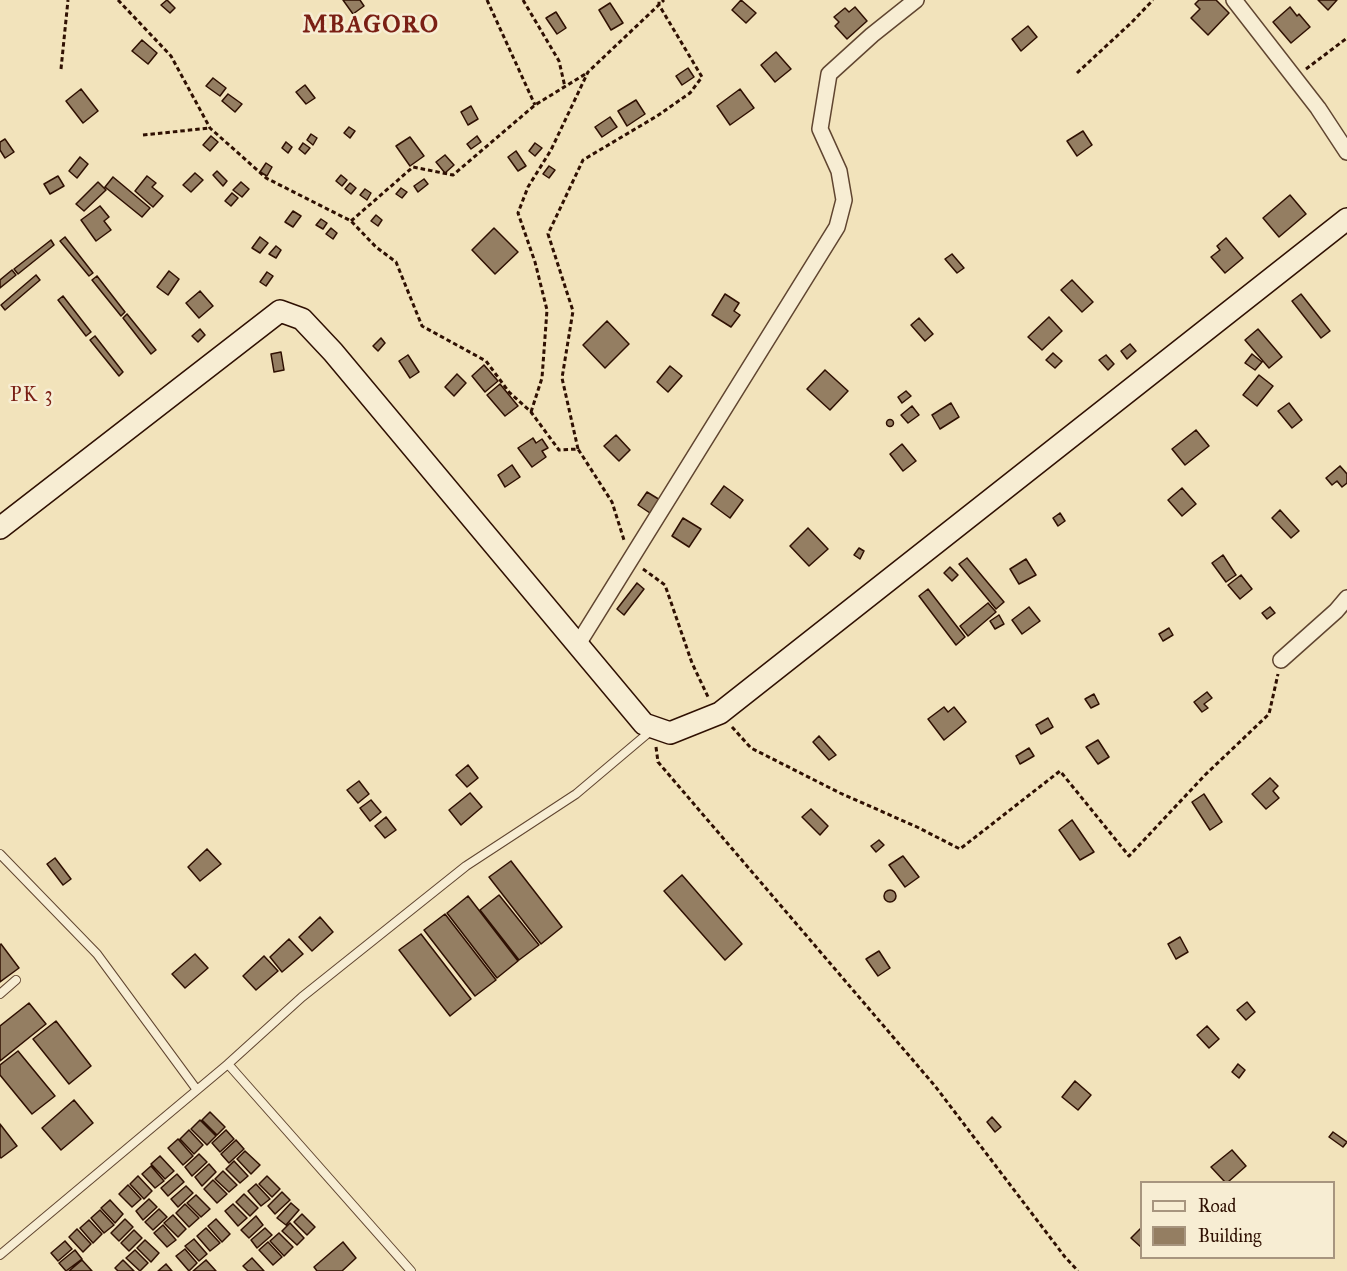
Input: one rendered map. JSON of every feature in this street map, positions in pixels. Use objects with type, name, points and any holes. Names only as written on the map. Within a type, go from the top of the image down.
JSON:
[{"type":"street","points":[[578,644],[837,227],[844,200],[839,171],[820,129],[829,74],[872,34],[916,0]]},
{"type":"street","points":[[1234,0],[1295,79],[1347,152]]},
{"type":"street","points":[[0,528],[280,311],[302,319],[333,352],[644,724],[670,734],[720,713],[1347,219]]},
{"type":"street","points":[[1281,660],[1347,598]]},
{"type":"lane","points":[[0,1255],[228,1064],[302,997],[466,866],[576,794],[654,728]]},
{"type":"lane","points":[[0,854],[97,954],[197,1090]]},
{"type":"lane","points":[[0,994],[16,980]]},
{"type":"lane","points":[[228,1064],[411,1271]]},
{"type":"path","points":[[61,69],[68,0]]},
{"type":"path","points":[[118,0],[171,56],[210,128],[266,178],[351,220],[376,247],[396,262],[422,326],[486,361],[509,392],[531,412],[559,450],[578,449]]},
{"type":"path","points":[[487,0],[535,105]]},
{"type":"path","points":[[523,0],[559,61],[565,87]]},
{"type":"path","points":[[659,0],[702,77],[690,93],[657,116],[583,160],[548,234],[573,311],[562,378],[578,449],[612,502],[630,559],[665,585],[692,663],[713,706],[751,748],[960,849],[1060,771],[1130,856],[1205,775],[1269,714],[1281,660]]},
{"type":"path","points":[[351,220],[414,166],[453,175],[535,105],[588,72],[664,0]]},
{"type":"path","points":[[1077,73],[1153,0]]},
{"type":"path","points":[[1295,79],[1347,38]]},
{"type":"path","points":[[531,412],[542,378],[547,310],[535,262],[518,213],[528,187],[551,150],[588,72]]},
{"type":"path","points":[[142,135],[210,128]]},
{"type":"path","points":[[654,728],[658,762],[935,1086],[1078,1271]]},
{"type":"building","points":[[167,0],[175,8],[170,13],[161,5]]},
{"type":"building","points":[[343,0],[360,0],[364,6],[353,14]]},
{"type":"building","points":[[741,0],[756,13],[746,23],[732,10]]},
{"type":"building","points":[[1199,0],[1216,0],[1229,13],[1208,35],[1191,18],[1200,9],[1195,4]]},
{"type":"building","points":[[1318,0],[1337,0],[1328,10]]},
{"type":"building","points":[[610,3],[623,23],[611,30],[599,10]]},
{"type":"building","points":[[855,7],[867,21],[847,39],[835,26],[839,22],[834,17],[845,8],[849,12]]},
{"type":"building","points":[[1290,7],[1310,27],[1291,43],[1273,22]]},
{"type":"building","points":[[556,12],[566,28],[557,34],[546,18]]},
{"type":"building","points":[[1028,26],[1037,37],[1021,51],[1012,39]]},
{"type":"building","points":[[142,40],[157,53],[148,64],[132,51]]},
{"type":"building","points":[[776,52],[791,69],[775,82],[761,65]]},
{"type":"building","points":[[688,68],[694,77],[682,85],[676,76]]},
{"type":"building","points":[[213,78],[226,88],[220,96],[206,86]]},
{"type":"building","points":[[305,85],[315,98],[306,104],[296,92]]},
{"type":"building","points":[[81,89],[98,111],[83,123],[66,101]]},
{"type":"building","points":[[740,89],[754,108],[730,125],[717,106]]},
{"type":"building","points":[[228,94],[242,104],[235,112],[222,101]]},
{"type":"building","points":[[636,100],[645,114],[627,126],[618,111]]},
{"type":"building","points":[[471,106],[478,119],[468,125],[461,112]]},
{"type":"building","points":[[610,117],[617,127],[602,137],[595,127]]},
{"type":"building","points":[[349,127],[355,131],[350,138],[344,133]]},
{"type":"building","points":[[1083,131],[1092,145],[1077,156],[1067,141]]},
{"type":"building","points":[[311,134],[317,138],[313,145],[307,140]]},
{"type":"building","points":[[211,136],[218,142],[210,151],[203,145]]},
{"type":"building","points":[[477,136],[481,142],[471,149],[467,144]]},
{"type":"building","points":[[410,137],[424,156],[410,166],[396,146]]},
{"type":"building","points":[[5,139],[14,152],[5,158],[0,150],[0,142]]},
{"type":"building","points":[[286,142],[292,147],[288,153],[282,148]]},
{"type":"building","points":[[303,143],[310,148],[305,154],[299,149]]},
{"type":"building","points":[[535,143],[542,148],[535,156],[529,151]]},
{"type":"building","points":[[516,151],[526,166],[518,171],[508,157]]},
{"type":"building","points":[[445,155],[454,165],[445,173],[436,162]]},
{"type":"building","points":[[80,157],[88,164],[77,178],[69,171]]},
{"type":"building","points":[[266,163],[272,167],[267,176],[260,172]]},
{"type":"building","points":[[549,166],[555,170],[549,178],[543,174]]},
{"type":"building","points":[[217,171],[227,181],[223,186],[213,175]]},
{"type":"building","points":[[195,173],[203,180],[191,192],[183,185]]},
{"type":"building","points":[[341,175],[347,180],[342,186],[336,181]]},
{"type":"building","points":[[58,176],[64,186],[50,194],[44,184]]},
{"type":"building","points":[[147,176],[156,183],[152,187],[163,196],[153,207],[135,191]]},
{"type":"building","points":[[113,177],[150,208],[142,217],[105,187]]},
{"type":"building","points":[[424,179],[428,184],[418,192],[414,186]]},
{"type":"building","points":[[98,182],[106,190],[84,211],[76,204]]},
{"type":"building","points":[[241,182],[249,189],[242,197],[233,190]]},
{"type":"building","points":[[350,183],[356,188],[351,194],[345,189]]},
{"type":"building","points":[[401,188],[407,192],[402,198],[396,194]]},
{"type":"building","points":[[365,189],[371,193],[367,200],[360,195]]},
{"type":"building","points":[[232,193],[238,198],[231,206],[225,201]]},
{"type":"building","points":[[1290,195],[1306,214],[1279,237],[1263,218]]},
{"type":"building","points":[[100,206],[109,217],[104,221],[111,230],[96,241],[81,220]]},
{"type":"building","points":[[293,211],[301,216],[293,227],[285,222]]},
{"type":"building","points":[[376,215],[382,220],[378,226],[371,221]]},
{"type":"building","points":[[321,219],[327,223],[323,229],[316,225]]},
{"type":"building","points":[[331,228],[337,233],[333,239],[326,234]]},
{"type":"building","points":[[494,228],[518,252],[495,274],[472,250]]},
{"type":"building","points":[[65,237],[93,273],[89,276],[60,241]]},
{"type":"building","points":[[260,237],[268,243],[260,253],[252,248]]},
{"type":"building","points":[[1226,238],[1243,258],[1225,273],[1211,257],[1220,250],[1217,246]]},
{"type":"building","points":[[51,240],[54,245],[18,274],[14,269]]},
{"type":"building","points":[[276,246],[281,250],[276,258],[269,254]]},
{"type":"building","points":[[952,254],[964,268],[957,273],[945,259]]},
{"type":"building","points":[[12,270],[16,275],[0,288],[0,280]]},
{"type":"building","points":[[169,271],[179,279],[168,295],[157,287]]},
{"type":"building","points":[[267,272],[273,276],[266,286],[260,282]]},
{"type":"building","points":[[36,275],[40,280],[5,310],[1,305]]},
{"type":"building","points":[[97,276],[125,312],[121,316],[92,280]]},
{"type":"building","points":[[1072,280],[1093,302],[1082,312],[1061,290]]},
{"type":"building","points":[[200,291],[213,306],[199,318],[186,303]]},
{"type":"building","points":[[725,294],[739,303],[734,311],[740,315],[731,327],[712,315]]},
{"type":"building","points":[[1301,294],[1330,331],[1321,338],[1292,301]]},
{"type":"building","points":[[63,296],[91,332],[86,336],[58,300]]},
{"type":"building","points":[[127,314],[156,350],[151,354],[123,318]]},
{"type":"building","points":[[1049,317],[1062,331],[1042,350],[1028,337]]},
{"type":"building","points":[[919,318],[933,334],[925,341],[911,325]]},
{"type":"building","points":[[607,321],[629,344],[605,368],[583,345]]},
{"type":"building","points":[[200,329],[205,335],[198,342],[192,336]]},
{"type":"building","points":[[1258,329],[1282,357],[1269,368],[1245,340]]},
{"type":"building","points":[[95,336],[123,372],[119,376],[90,340]]},
{"type":"building","points":[[381,338],[385,343],[378,351],[373,346]]},
{"type":"building","points":[[1130,344],[1136,351],[1127,359],[1121,351]]},
{"type":"building","points":[[281,352],[284,370],[274,372],[271,354]]},
{"type":"building","points":[[1053,353],[1062,361],[1055,368],[1046,360]]},
{"type":"building","points":[[1252,354],[1262,362],[1255,370],[1245,363]]},
{"type":"building","points":[[408,355],[419,372],[410,378],[399,361]]},
{"type":"building","points":[[1106,355],[1114,364],[1108,370],[1099,360]]},
{"type":"building","points":[[484,365],[498,381],[485,392],[472,376]]},
{"type":"building","points":[[670,366],[682,376],[668,392],[657,382]]},
{"type":"building","points":[[825,370],[848,391],[830,410],[807,389]]},
{"type":"building","points":[[457,374],[466,383],[454,396],[445,387]]},
{"type":"building","points":[[1259,375],[1273,386],[1257,406],[1243,395]]},
{"type":"building","points":[[500,384],[518,406],[505,416],[487,395]]},
{"type":"building","points":[[906,391],[911,396],[902,403],[898,397]]},
{"type":"building","points":[[951,403],[959,417],[940,429],[932,415]]},
{"type":"building","points":[[1289,403],[1302,420],[1292,428],[1278,411]]},
{"type":"building","points":[[912,406],[919,415],[908,423],[901,415]]},
{"type":"building","points":[[890,420],[893,423],[890,426],[887,423]]},
{"type":"building","points":[[1196,430],[1209,446],[1185,465],[1172,449]]},
{"type":"building","points":[[616,435],[630,450],[619,461],[604,446]]},
{"type":"building","points":[[533,438],[536,443],[542,439],[548,448],[542,451],[546,457],[532,467],[518,448]]},
{"type":"building","points":[[902,444],[916,461],[903,471],[890,454]]},
{"type":"building","points":[[512,465],[520,477],[505,487],[498,475]]},
{"type":"building","points":[[1340,466],[1347,474],[1347,483],[1342,487],[1337,481],[1332,485],[1326,478]]},
{"type":"building","points":[[724,486],[743,500],[730,518],[711,504]]},
{"type":"building","points":[[1182,488],[1196,504],[1182,516],[1168,500]]},
{"type":"building","points":[[647,492],[665,503],[656,517],[638,505]]},
{"type":"building","points":[[1280,510],[1299,531],[1291,538],[1272,518]]},
{"type":"building","points":[[1060,513],[1065,521],[1058,526],[1053,518]]},
{"type":"building","points":[[683,518],[701,529],[689,547],[672,536]]},
{"type":"building","points":[[808,528],[828,549],[809,566],[790,546]]},
{"type":"building","points":[[859,548],[864,551],[860,559],[854,555]]},
{"type":"building","points":[[1223,555],[1236,575],[1226,582],[1212,563]]},
{"type":"building","points":[[967,558],[1004,602],[996,609],[959,564]]},
{"type":"building","points":[[1026,559],[1036,575],[1019,584],[1010,569]]},
{"type":"building","points":[[950,567],[958,575],[952,581],[944,573]]},
{"type":"building","points":[[1241,575],[1252,589],[1240,599],[1228,585]]},
{"type":"building","points":[[637,583],[644,589],[624,615],[617,609]]},
{"type":"building","points":[[928,589],[965,637],[956,645],[919,596]]},
{"type":"building","points":[[988,603],[996,612],[968,636],[960,626]]},
{"type":"building","points":[[1029,607],[1040,621],[1022,634],[1012,620]]},
{"type":"building","points":[[1270,607],[1275,613],[1267,619],[1262,613]]},
{"type":"building","points":[[999,615],[1004,624],[995,629],[990,621]]},
{"type":"building","points":[[1169,628],[1173,635],[1163,641],[1159,634]]},
{"type":"building","points":[[1207,692],[1212,698],[1204,704],[1208,708],[1202,712],[1194,702]]},
{"type":"building","points":[[1094,694],[1099,704],[1091,708],[1085,699]]},
{"type":"building","points":[[944,707],[948,712],[954,707],[966,722],[944,740],[928,719]]},
{"type":"building","points":[[1048,718],[1053,727],[1041,734],[1036,725]]},
{"type":"building","points":[[819,736],[836,755],[829,760],[813,742]]},
{"type":"building","points":[[1098,740],[1109,757],[1098,764],[1086,747]]},
{"type":"building","points":[[1029,748],[1034,756],[1020,764],[1016,756]]},
{"type":"building","points":[[468,765],[478,778],[467,787],[456,775]]},
{"type":"building","points":[[1270,778],[1278,786],[1273,791],[1279,798],[1266,809],[1252,794]]},
{"type":"building","points":[[359,781],[369,794],[358,803],[347,790]]},
{"type":"building","points":[[470,793],[482,807],[461,825],[449,810]]},
{"type":"building","points":[[1204,794],[1222,822],[1210,830],[1192,802]]},
{"type":"building","points":[[371,800],[381,812],[370,821],[360,808]]},
{"type":"building","points":[[811,809],[828,826],[820,835],[802,817]]},
{"type":"building","points":[[386,817],[396,830],[385,838],[375,826]]},
{"type":"building","points":[[1072,820],[1094,852],[1080,860],[1059,830]]},
{"type":"building","points":[[879,840],[884,845],[876,852],[871,846]]},
{"type":"building","points":[[207,849],[221,864],[200,881],[188,867]]},
{"type":"building","points":[[903,856],[919,877],[905,887],[889,865]]},
{"type":"building","points":[[55,858],[71,879],[63,885],[47,864]]},
{"type":"building","points":[[511,861],[562,927],[541,944],[489,877]]},
{"type":"building","points":[[682,875],[742,944],[725,960],[664,891]]},
{"type":"building","points":[[892,890],[895,891],[895,901],[888,902],[885,901],[884,894],[885,891]]},
{"type":"building","points":[[499,895],[539,945],[519,960],[480,910]]},
{"type":"building","points":[[468,896],[518,961],[497,978],[447,913]]},
{"type":"building","points":[[445,914],[496,980],[475,996],[424,930]]},
{"type":"building","points":[[320,917],[333,932],[312,951],[299,937]]},
{"type":"building","points":[[421,934],[471,999],[450,1016],[399,950]]},
{"type":"building","points":[[1180,937],[1188,952],[1176,959],[1168,944]]},
{"type":"building","points":[[289,939],[303,954],[282,972],[270,957]]},
{"type":"building","points":[[0,945],[19,968],[0,982]]},
{"type":"building","points":[[879,951],[890,968],[878,976],[866,959]]},
{"type":"building","points":[[195,954],[208,968],[185,988],[172,974]]},
{"type":"building","points":[[264,956],[278,971],[256,990],[243,976]]},
{"type":"building","points":[[1247,1002],[1255,1012],[1246,1020],[1237,1010]]},
{"type":"building","points":[[29,1003],[46,1024],[0,1061],[0,1026]]},
{"type":"building","points":[[56,1021],[91,1066],[69,1084],[33,1039]]},
{"type":"building","points":[[1207,1026],[1219,1039],[1209,1048],[1197,1035]]},
{"type":"building","points":[[18,1051],[55,1096],[32,1114],[0,1075],[0,1065]]},
{"type":"building","points":[[1238,1064],[1245,1070],[1239,1078],[1232,1072]]},
{"type":"building","points":[[1075,1081],[1091,1095],[1078,1110],[1062,1097]]},
{"type":"building","points":[[74,1100],[93,1123],[61,1150],[42,1128]]},
{"type":"building","points":[[210,1112],[225,1127],[217,1135],[202,1120]]},
{"type":"building","points":[[992,1117],[1001,1127],[995,1132],[987,1122]]},
{"type":"building","points":[[200,1120],[216,1136],[207,1145],[191,1129]]},
{"type":"building","points":[[0,1124],[17,1146],[1,1158],[0,1157]]},
{"type":"building","points":[[189,1130],[203,1145],[194,1154],[180,1139]]},
{"type":"building","points":[[226,1130],[234,1139],[220,1152],[212,1143]]},
{"type":"building","points":[[1333,1132],[1347,1142],[1343,1147],[1329,1137]]},
{"type":"building","points":[[178,1139],[193,1156],[183,1165],[168,1148]]},
{"type":"building","points":[[236,1140],[244,1149],[229,1163],[221,1154]]},
{"type":"building","points":[[1232,1150],[1246,1166],[1229,1181],[1224,1181],[1211,1167]]},
{"type":"building","points":[[245,1151],[260,1165],[251,1174],[237,1159]]},
{"type":"building","points":[[199,1154],[207,1162],[192,1176],[185,1167]]},
{"type":"building","points":[[160,1156],[174,1171],[165,1179],[151,1164]]},
{"type":"building","points":[[234,1161],[248,1176],[240,1183],[226,1169]]},
{"type":"building","points":[[209,1164],[216,1172],[202,1186],[195,1177]]},
{"type":"building","points":[[151,1166],[164,1181],[155,1188],[142,1174]]},
{"type":"building","points":[[223,1171],[237,1185],[229,1192],[215,1179]]},
{"type":"building","points":[[177,1174],[184,1182],[168,1196],[161,1188]]},
{"type":"building","points":[[138,1176],[152,1191],[144,1199],[130,1184]]},
{"type":"building","points":[[267,1176],[280,1189],[272,1197],[259,1184]]},
{"type":"building","points":[[213,1180],[227,1194],[217,1203],[204,1189]]},
{"type":"building","points":[[256,1184],[270,1199],[261,1206],[248,1191]]},
{"type":"building","points":[[128,1185],[141,1199],[132,1207],[119,1194]]},
{"type":"building","points":[[186,1186],[193,1193],[178,1207],[171,1199]]},
{"type":"building","points":[[282,1192],[290,1200],[275,1214],[268,1206]]},
{"type":"building","points":[[244,1194],[258,1208],[250,1216],[236,1202]]},
{"type":"building","points":[[196,1195],[210,1209],[201,1217],[187,1203]]},
{"type":"building","points":[[149,1199],[157,1207],[143,1220],[136,1211]]},
{"type":"building","points":[[110,1200],[123,1214],[115,1223],[101,1208]]},
{"type":"building","points":[[291,1203],[299,1210],[286,1225],[277,1218]]},
{"type":"building","points":[[185,1204],[199,1218],[189,1227],[176,1213]]},
{"type":"building","points":[[233,1204],[247,1218],[238,1226],[225,1211]]},
{"type":"building","points":[[159,1209],[167,1217],[153,1230],[145,1222]]},
{"type":"building","points":[[100,1210],[114,1225],[104,1233],[91,1218]]},
{"type":"building","points":[[302,1214],[315,1227],[307,1235],[294,1222]]},
{"type":"building","points":[[173,1215],[186,1229],[178,1237],[164,1223]]},
{"type":"building","points":[[256,1216],[263,1225],[249,1238],[241,1230]]},
{"type":"building","points":[[125,1219],[133,1227],[119,1241],[111,1233]]},
{"type":"building","points":[[216,1219],[230,1234],[222,1242],[208,1226]]},
{"type":"building","points":[[89,1220],[102,1234],[93,1243],[80,1228]]},
{"type":"building","points":[[290,1223],[304,1238],[297,1245],[282,1231]]},
{"type":"building","points":[[163,1225],[176,1240],[167,1247],[154,1233]]},
{"type":"building","points":[[206,1228],[220,1243],[210,1251],[197,1236]]},
{"type":"building","points":[[265,1228],[272,1235],[257,1248],[251,1240]]},
{"type":"building","points":[[77,1229],[91,1244],[83,1252],[69,1237]]},
{"type":"building","points":[[1140,1229],[1140,1246],[1131,1238]]},
{"type":"building","points":[[134,1230],[142,1238],[129,1251],[121,1243]]},
{"type":"building","points":[[279,1233],[293,1247],[284,1256],[270,1241]]},
{"type":"building","points":[[194,1239],[207,1254],[199,1261],[185,1246]]},
{"type":"building","points":[[145,1240],[159,1253],[151,1262],[137,1248]]},
{"type":"building","points":[[65,1241],[72,1249],[58,1261],[51,1253]]},
{"type":"building","points":[[268,1242],[282,1257],[273,1265],[259,1250]]},
{"type":"building","points":[[343,1242],[356,1258],[342,1271],[317,1271],[314,1267]]},
{"type":"building","points":[[185,1249],[197,1263],[189,1271],[176,1256]]},
{"type":"building","points":[[75,1250],[82,1259],[66,1271],[59,1263]]},
{"type":"building","points":[[135,1250],[148,1263],[140,1271],[126,1258]]},
{"type":"building","points":[[252,1258],[264,1271],[248,1271],[243,1266]]},
{"type":"building","points":[[82,1260],[92,1271],[69,1271]]},
{"type":"building","points":[[123,1260],[134,1271],[118,1271],[115,1268]]},
{"type":"building","points":[[206,1260],[216,1271],[193,1271]]},
{"type":"building","points":[[166,1264],[172,1271],[158,1271]]},
{"type":"district","name":"MBAGORO","points":[[371,26]]},
{"type":"district","name":"PK 3","points":[[32,396]]}]
